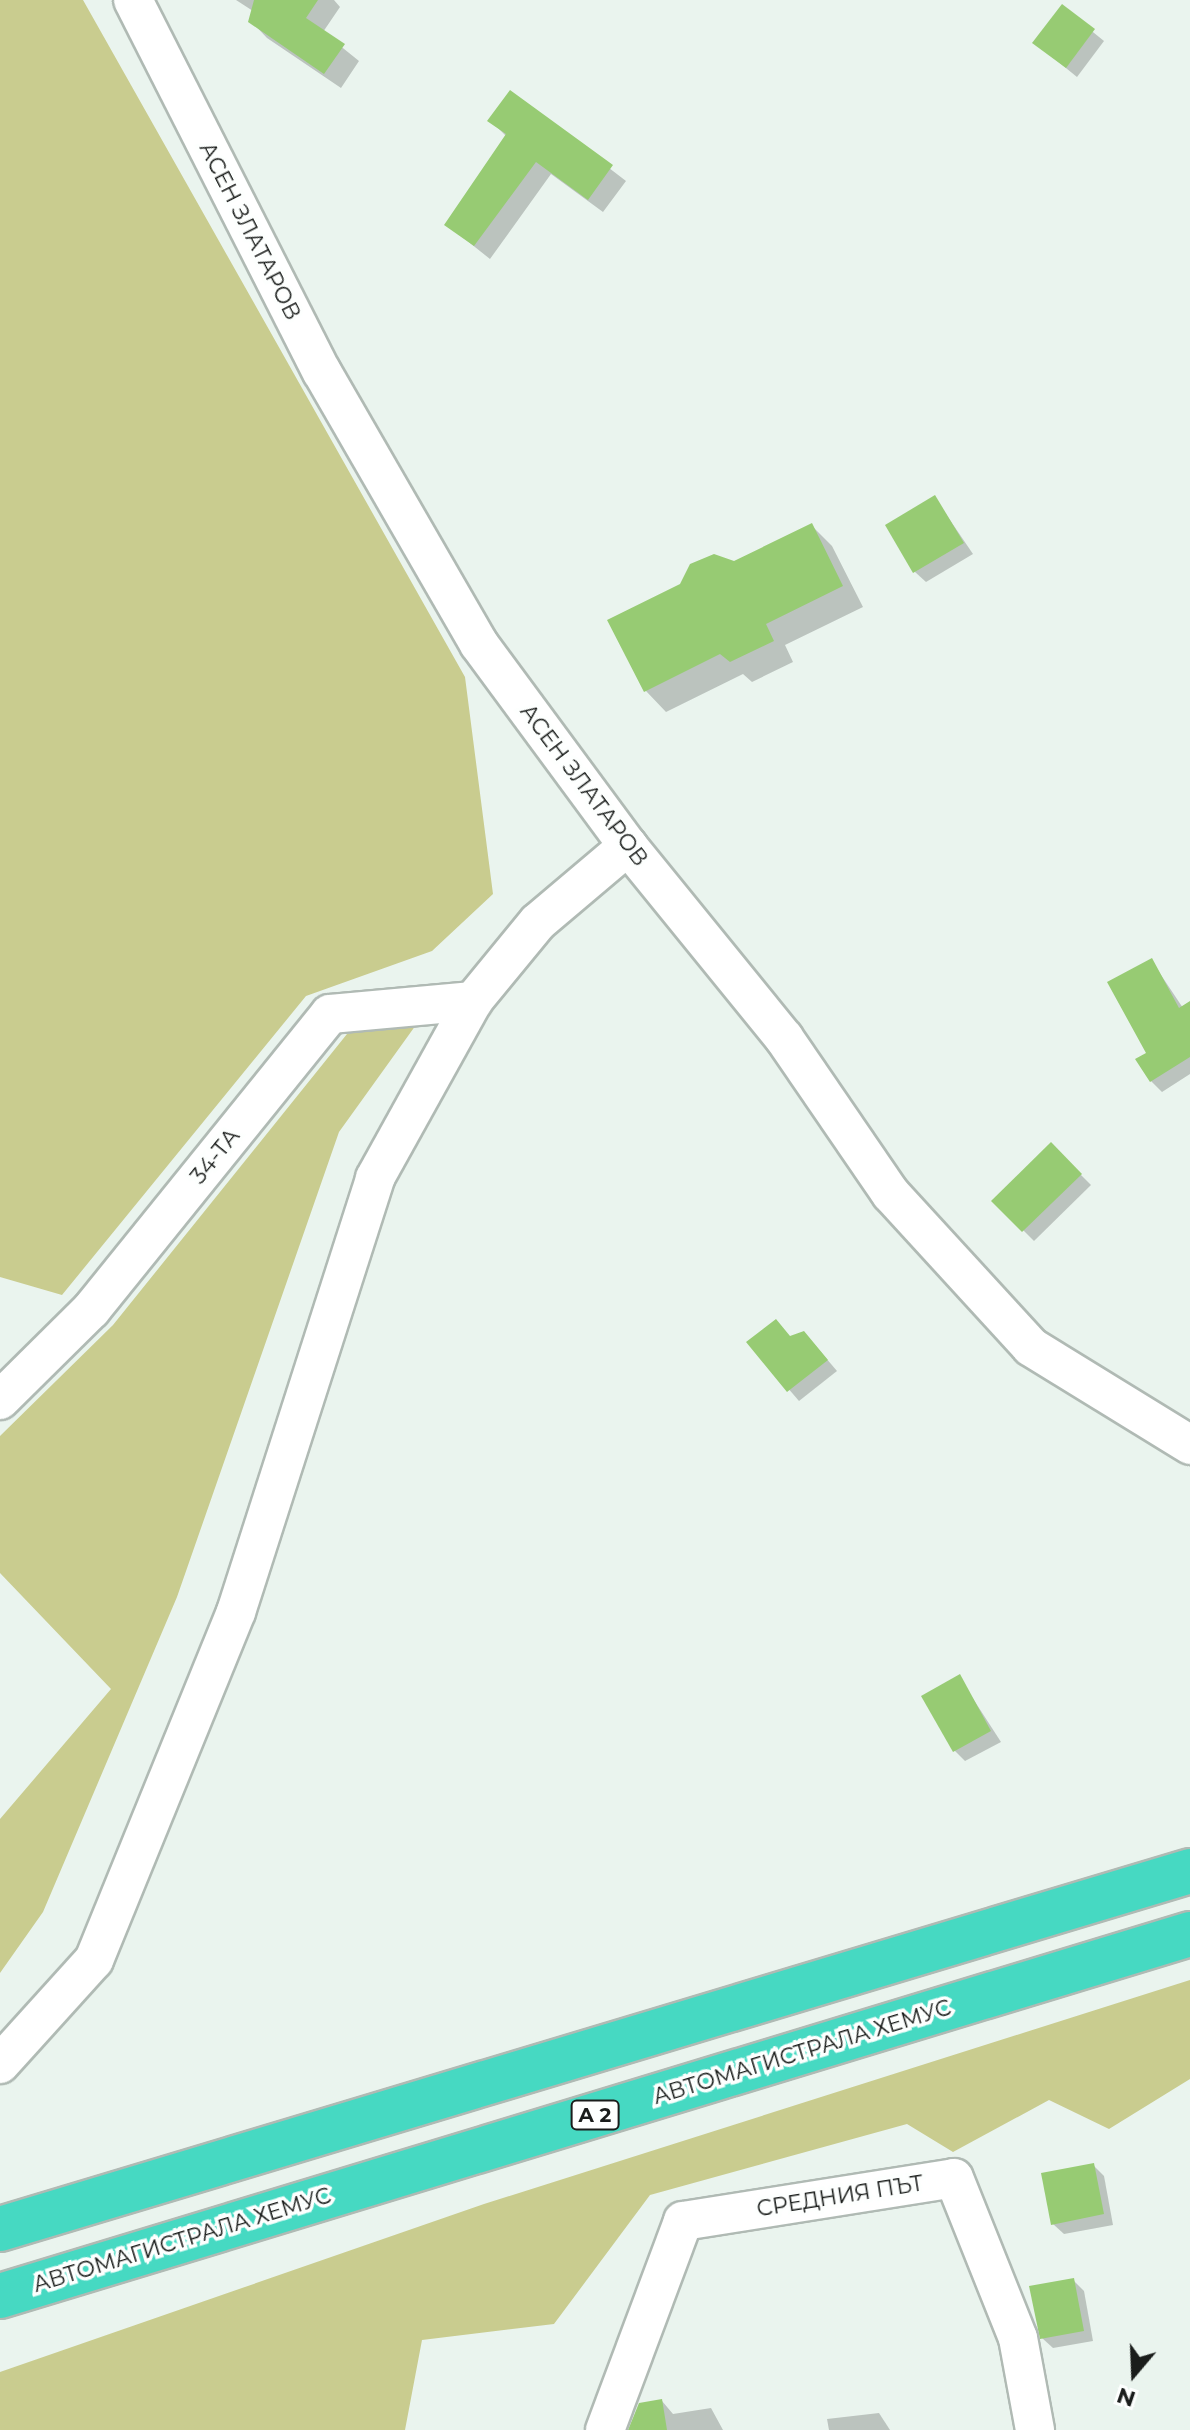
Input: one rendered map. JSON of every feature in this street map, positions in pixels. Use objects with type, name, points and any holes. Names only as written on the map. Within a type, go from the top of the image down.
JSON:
[{"type":"highway","points":[[0,2229],[1190,1871]]},
{"type":"highway","name":"АВТОМАГИСТРАЛА ХЕМУС","points":[[0,2296],[1190,1934]]},
{"type":"street","name":"АСЕН ЗЛАТАРОВ","points":[[133,0],[322,372],[471,631],[628,846],[784,1038],[891,1194],[1031,1347],[1190,1445]]},
{"type":"street","points":[[0,2064],[94,1960],[236,1612],[375,1178],[473,1001],[538,922],[628,846]]},
{"type":"street","name":"34-ТА","points":[[0,1400],[91,1310],[330,1014],[473,1001]]},
{"type":"street","name":"СРЕДНИЯ ПЪТ","points":[[605,2430],[683,2221],[954,2178],[1018,2338],[1035,2430]]},
{"type":"green space","points":[[0,0],[83,0],[465,677],[493,894],[432,951],[306,996],[62,1295],[0,1277]]},
{"type":"green space","points":[[426,1011],[339,1132],[177,1597],[43,1912],[0,1973],[0,1819],[111,1689],[0,1573],[0,1436],[113,1325],[347,1034]]},
{"type":"green space","points":[[1190,1980],[1190,2079],[1109,2129],[1049,2100],[953,2152],[907,2124],[650,2195],[554,2324],[422,2340],[405,2430],[0,2430],[0,2372],[484,2204]]},
{"type":"building","points":[[254,0],[318,0],[306,18],[345,44],[324,74],[248,22]]},
{"type":"building","points":[[1062,4],[1095,29],[1066,68],[1032,43]]},
{"type":"building","points":[[510,90],[613,165],[588,200],[536,162],[474,246],[444,225],[506,134],[487,121]]},
{"type":"building","points":[[935,495],[964,543],[913,573],[885,525]]},
{"type":"building","points":[[812,523],[843,586],[766,624],[774,641],[730,662],[720,654],[644,692],[607,620],[680,584],[690,564],[714,554],[734,561]]},
{"type":"building","points":[[1152,958],[1179,1008],[1190,1001],[1190,1057],[1150,1082],[1135,1059],[1146,1053],[1107,982]]},
{"type":"building","points":[[1051,1142],[1082,1174],[1022,1232],[991,1201]]},
{"type":"building","points":[[776,1319],[790,1336],[804,1331],[828,1360],[787,1392],[746,1342]]},
{"type":"building","points":[[960,1674],[991,1731],[953,1752],[921,1696]]},
{"type":"building","points":[[1094,2163],[1104,2214],[1051,2225],[1041,2173]]},
{"type":"building","points":[[1074,2278],[1084,2331],[1040,2339],[1029,2286]]},
{"type":"building","points":[[662,2399],[667,2430],[628,2430],[639,2403]]}]
